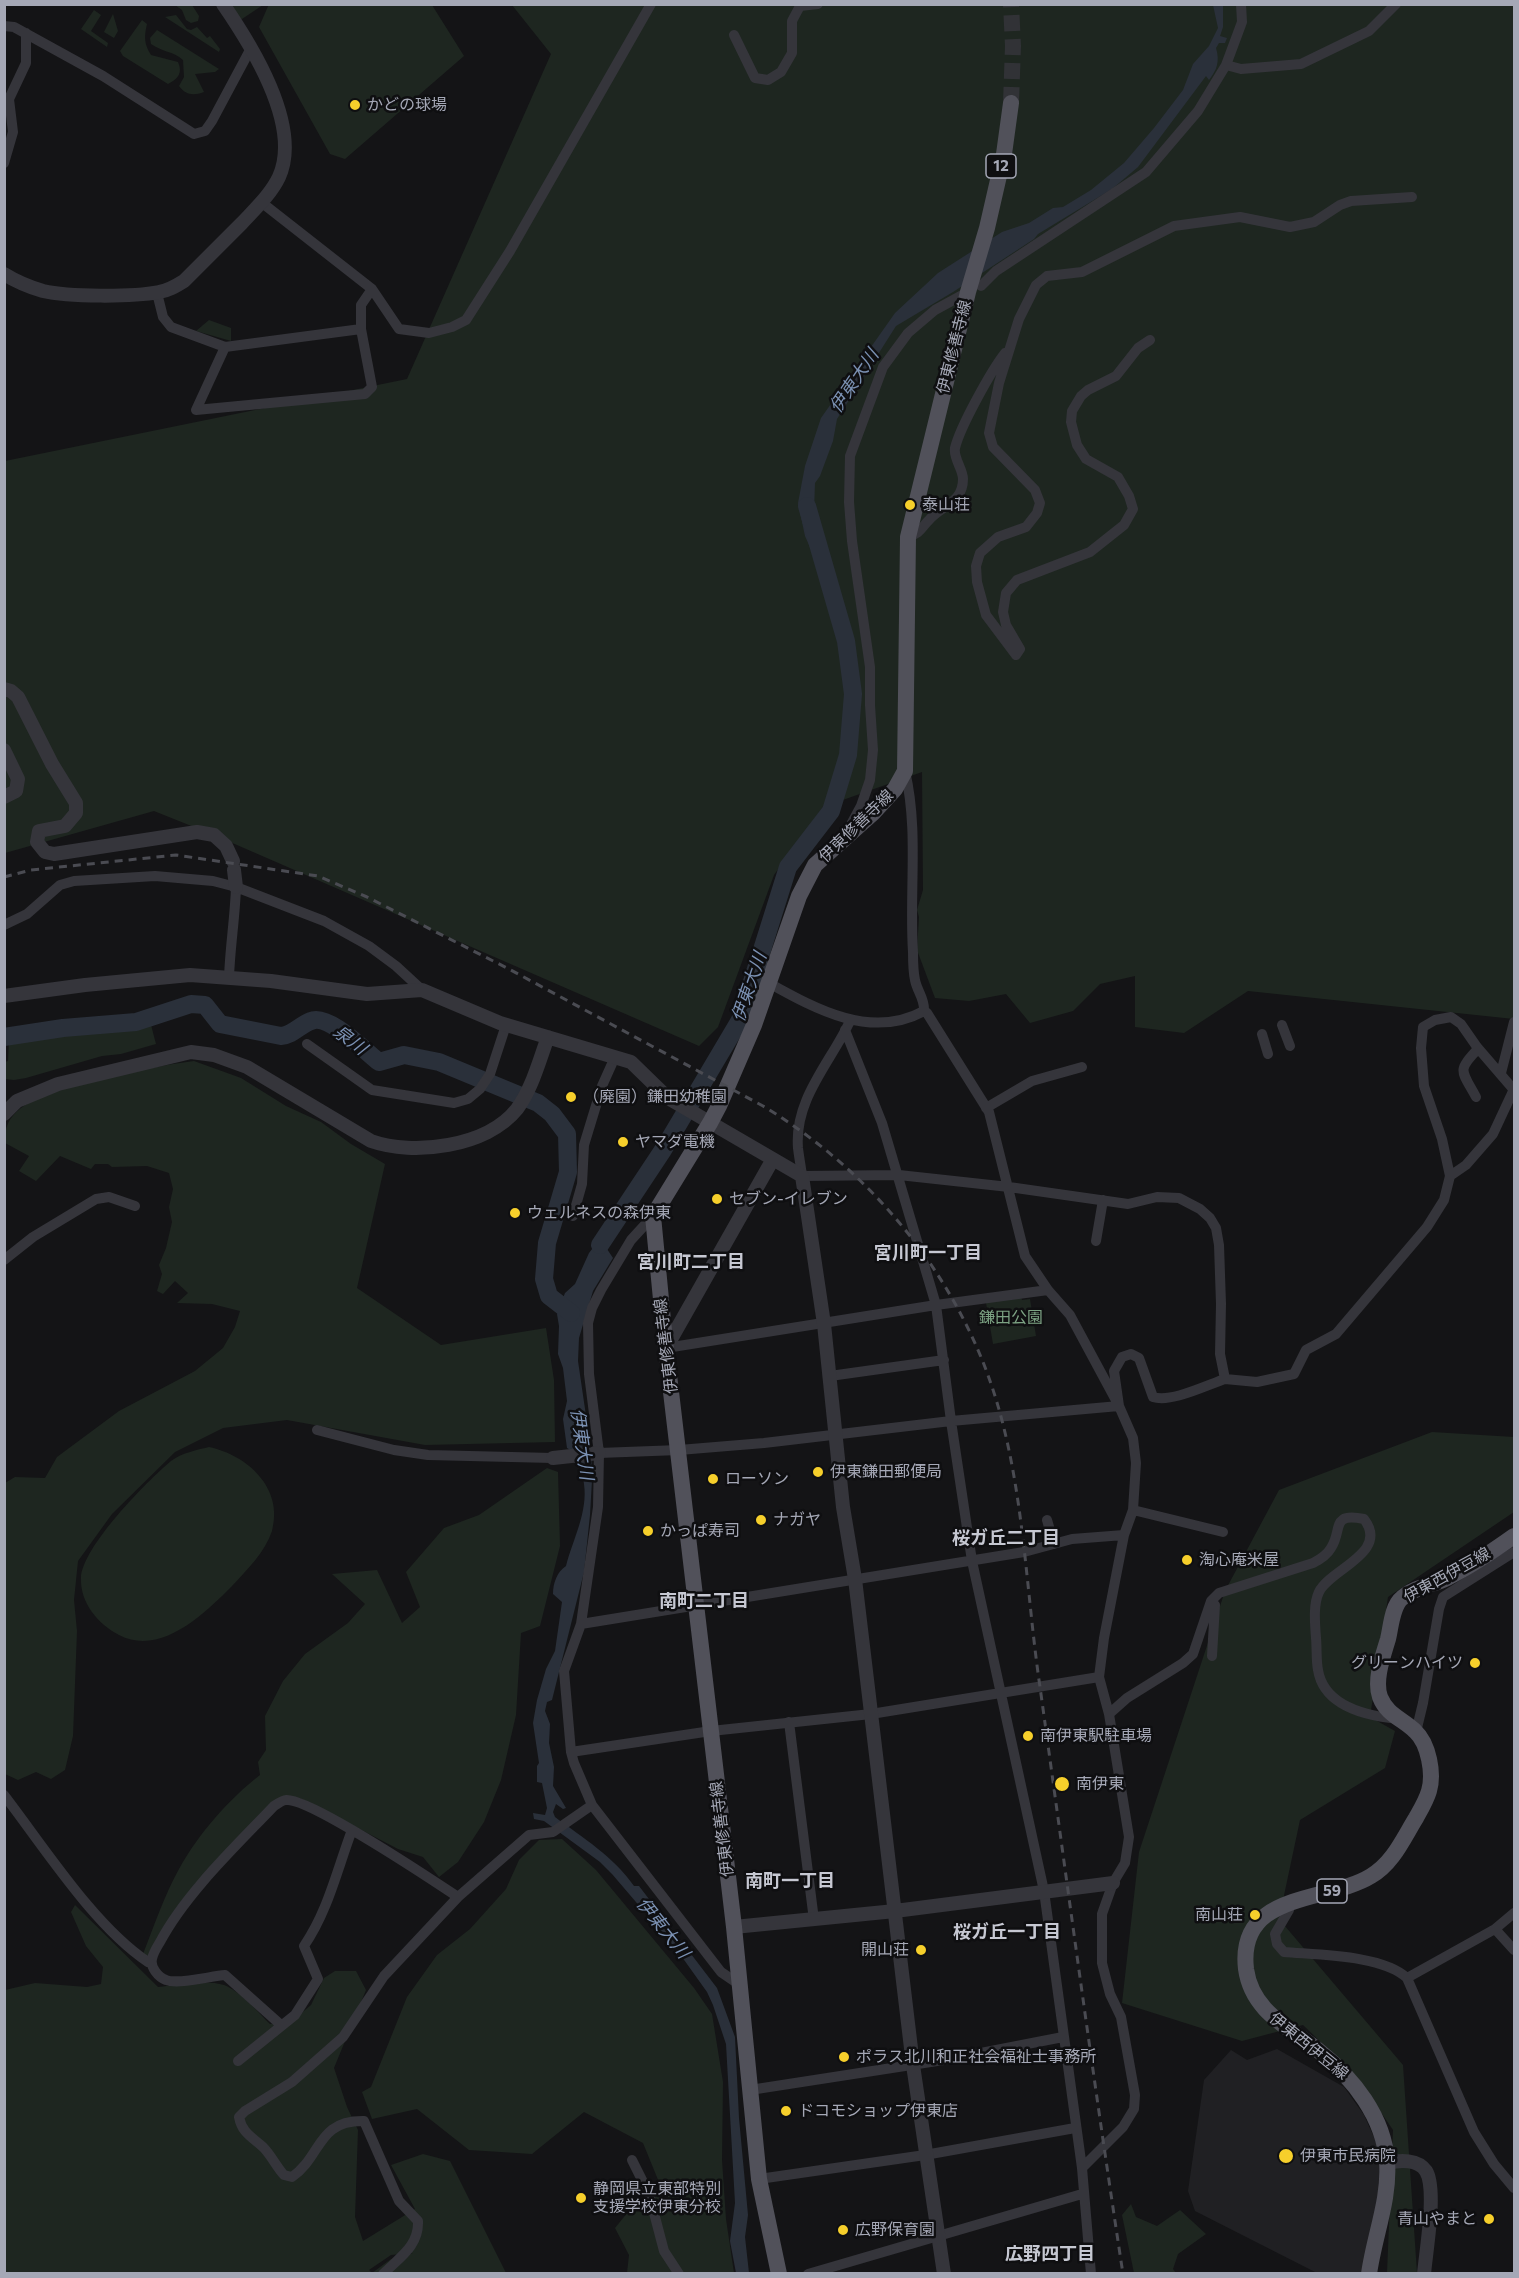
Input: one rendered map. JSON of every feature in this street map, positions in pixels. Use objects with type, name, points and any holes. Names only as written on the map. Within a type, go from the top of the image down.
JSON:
[{"type":"main road","name":"伊東修善寺線","points":[[779,2274],[759,2179],[734,1927],[652,1216],[754,1025],[799,896],[815,865],[873,813],[895,789],[905,771],[909,537],[974,285],[1004,154],[1011,103]]},
{"type":"main road","name":"伊東西伊豆線","points":[[1369,2274],[1384,2199],[1388,2163],[1379,2129],[1361,2093],[1335,2064],[1268,2014],[1260,2004],[1250,1985],[1246,1963],[1248,1943],[1263,1917],[1274,1909],[1358,1883],[1382,1869],[1390,1860],[1426,1801],[1431,1781],[1429,1761],[1422,1742],[1416,1732],[1398,1719],[1385,1705],[1378,1686],[1380,1669],[1397,1604],[1409,1593],[1464,1569],[1515,1536]]},
{"type":"street","points":[[4,274],[17,282],[45,291],[100,295],[157,293],[171,289],[184,281],[261,202],[279,177],[286,152],[285,135],[270,86],[251,48],[223,4]]},
{"type":"street","points":[[261,202],[372,289],[399,329],[429,333],[452,327],[466,320],[510,251],[651,4]]},
{"type":"street","points":[[734,35],[755,78],[768,80],[781,72],[792,53],[792,21],[800,6],[818,4]]},
{"type":"street","points":[[843,840],[861,806],[867,789],[873,750],[870,667],[852,541],[849,502],[850,456],[883,367],[908,333],[935,310],[1146,172],[1198,111],[1226,65],[1242,22],[1241,4]]},
{"type":"street","points":[[1226,65],[1241,69],[1301,64],[1369,31],[1396,4]]},
{"type":"street","points":[[4,26],[15,27],[103,76],[194,134],[205,130],[212,121],[251,48]]},
{"type":"street","points":[[4,163],[13,132],[9,99],[26,63],[26,33]]},
{"type":"street","points":[[1150,340],[1138,348],[1116,376],[1081,396],[1072,411],[1071,422],[1077,445],[1086,459],[1118,477],[1129,496],[1133,509],[1124,525],[1090,552],[1017,580],[1006,593],[1003,612],[1006,625],[1020,649],[1016,655],[986,615],[977,582],[976,566],[980,553],[998,537],[1026,527],[1040,503],[1035,490],[993,447],[989,433],[999,383],[1019,319],[1036,285],[1047,276],[1082,272],[1174,226],[1240,218],[1290,228],[1314,222],[1340,205],[1351,201],[1412,197]]},
{"type":"street","points":[[225,346],[196,410],[365,394],[372,387],[361,329],[361,305],[372,289]]},
{"type":"street","points":[[157,293],[163,317],[171,327],[225,346],[361,329]]},
{"type":"street","points":[[909,537],[920,532],[928,520],[955,501],[962,491],[963,477],[954,451],[963,426],[1003,354],[1011,348]]},
{"type":"street","points":[[4,689],[12,691],[18,697],[52,764],[76,803],[76,813],[65,826],[39,831],[37,842],[45,852],[54,854],[104,848],[197,832],[214,835],[226,846],[233,866],[236,887],[229,978]]},
{"type":"street","points":[[4,750],[18,779],[16,791],[4,797]]},
{"type":"street","points":[[905,771],[913,832],[912,933],[915,980],[924,1004],[924,1011],[930,1017],[986,1108],[1026,1256],[1048,1290],[1070,1314],[1119,1406],[1133,1438],[1136,1463],[1133,1510],[1124,1535],[1104,1638],[1099,1677],[1109,1714],[1129,1837],[1125,1863],[1113,1883],[1102,1914],[1102,1963],[1110,1994],[1121,2017],[1135,2095],[1134,2109],[1123,2127],[1082,2168]]},
{"type":"street","points":[[4,925],[27,914],[60,885],[74,881],[155,876],[213,881],[236,887],[333,926],[369,946],[396,966],[422,990],[506,1024],[631,1062],[668,1098],[802,1176],[899,1175],[1009,1187],[1128,1204],[1157,1197],[1179,1198],[1200,1209],[1210,1218],[1216,1228],[1220,1245],[1220,1354],[1225,1379]]},
{"type":"street","points":[[4,996],[85,985],[190,975],[271,981],[367,994],[422,990]]},
{"type":"street","points":[[769,983],[848,1025],[899,1020],[913,1017],[924,1011]]},
{"type":"street","points":[[1119,1406],[1114,1371],[1122,1357],[1131,1354],[1138,1358],[1153,1397],[1170,1398],[1225,1379],[1257,1382],[1294,1374],[1306,1350],[1336,1334],[1427,1227],[1444,1200],[1450,1176],[1442,1139],[1424,1086],[1421,1048],[1423,1027],[1435,1020],[1450,1017],[1461,1024],[1478,1049],[1514,1090],[1493,1134],[1466,1165],[1450,1176]]},
{"type":"street","points":[[1501,1073],[1515,1022]]},
{"type":"street","points":[[307,1044],[372,1090],[454,1103],[468,1099],[480,1089],[490,1074],[506,1024]]},
{"type":"street","points":[[848,1025],[899,1175],[936,1305],[972,1561],[1044,1892],[1082,2168],[1082,2194],[1091,2274]]},
{"type":"street","points":[[848,1025],[818,1075],[802,1113],[798,1146],[824,1324],[843,1507],[855,1579],[913,2065],[944,2274]]},
{"type":"street","points":[[1282,1025],[1290,1046]]},
{"type":"street","points":[[1262,1034],[1268,1054]]},
{"type":"street","points":[[4,1114],[17,1101],[58,1084],[191,1052],[214,1054],[247,1067],[371,1141],[387,1147],[437,1146],[469,1139],[494,1128],[510,1117],[526,1093],[548,1037]]},
{"type":"street","points":[[1476,1097],[1463,1069],[1464,1064],[1478,1049]]},
{"type":"street","points":[[573,1216],[582,1184],[584,1145],[602,1086],[615,1057]]},
{"type":"street","points":[[986,1108],[1032,1081],[1082,1068]]},
{"type":"street","points":[[666,1348],[773,1159]]},
{"type":"street","points":[[4,1260],[33,1237],[96,1198],[109,1197],[135,1206]]},
{"type":"street","points":[[1096,1241],[1103,1200]]},
{"type":"street","points":[[652,1216],[631,1240],[607,1280],[592,1308],[588,1323],[589,1374],[599,1453],[598,1507],[581,1624],[564,1671],[571,1752],[588,1808],[721,1972],[740,1985]]},
{"type":"street","points":[[666,1348],[936,1305],[1048,1290]]},
{"type":"street","points":[[830,1376],[944,1360]]},
{"type":"street","points":[[317,1430],[394,1450],[428,1455],[553,1458],[599,1453],[679,1450],[1119,1406]]},
{"type":"street","points":[[1133,1510],[1223,1532]]},
{"type":"street","points":[[1109,1714],[1127,1698],[1194,1654],[1211,1601],[1219,1593],[1323,1558],[1332,1547],[1337,1526],[1351,1516],[1364,1519],[1371,1528],[1371,1538],[1355,1560],[1336,1576],[1325,1581],[1318,1594],[1317,1670],[1324,1688],[1334,1699],[1366,1716],[1398,1719]]},
{"type":"street","points":[[1047,1520],[1054,1544]]},
{"type":"street","points":[[581,1624],[1024,1552],[1072,1539],[1124,1535]]},
{"type":"street","points":[[1416,1732],[1443,1597],[1515,1552]]},
{"type":"street","points":[[1212,1656],[1213,1610],[1219,1593]]},
{"type":"street","points":[[571,1752],[711,1731],[871,1714],[1099,1677]]},
{"type":"street","points":[[789,1722],[814,1920]]},
{"type":"street","points":[[4,1795],[83,1898],[129,1949],[148,1962]]},
{"type":"street","points":[[281,2025],[225,1975],[175,1982],[165,1980],[156,1973],[152,1963],[152,1956],[167,1928],[181,1909],[274,1806],[286,1800],[298,1802],[352,1830],[458,1897]]},
{"type":"street","points":[[383,2274],[411,2247],[418,2235],[418,2221],[399,2200],[364,2121],[348,2121],[327,2133],[303,2169],[292,2177],[284,2175],[264,2148],[248,2136],[240,2125],[239,2117],[292,2082],[343,2037],[384,1976],[458,1897],[529,1835],[553,1832],[588,1808]]},
{"type":"street","points":[[238,2061],[295,2015],[318,1979],[304,1946],[318,1926],[326,1908],[352,1830]]},
{"type":"street","points":[[734,1927],[895,1911],[1113,1883]]},
{"type":"street","points":[[1288,1903],[1289,1910],[1275,1934],[1277,1944],[1284,1952],[1380,1963],[1398,1970],[1407,1978],[1474,2132],[1494,2164],[1515,2188]]},
{"type":"street","points":[[1407,1978],[1495,1929],[1515,1913]]},
{"type":"street","points":[[1495,1929],[1515,1950]]},
{"type":"street","points":[[750,2090],[913,2065],[1063,2037]]},
{"type":"street","points":[[759,2179],[925,2155],[1075,2128]]},
{"type":"street","points":[[632,2160],[649,2194],[664,2251],[679,2274]]},
{"type":"street","points":[[1388,2163],[1397,2161],[1418,2163],[1426,2172],[1431,2191],[1424,2274]]},
{"type":"street","points":[[808,2274],[938,2234],[1082,2194]]},
{"type":"shaded area","name":"伊東市民病院","points":[[1277,2049],[1344,2087],[1364,2115],[1377,2144],[1382,2183],[1364,2273],[1317,2273],[1195,2211],[1188,2191],[1204,2080],[1231,2050],[1247,2060]]},
{"type":"green space","name":"かどの球場","points":[[269,4],[432,5],[464,56],[345,159],[330,154],[259,27]]},
{"type":"green space","points":[[175,5],[192,5],[199,16],[198,21],[191,23],[186,20],[182,10]]},
{"type":"green space","points":[[229,5],[263,5],[239,21]]},
{"type":"green space","points":[[512,5],[1514,5],[1514,1019],[1248,991],[1184,1033],[1135,1027],[1135,976],[1100,984],[1073,1011],[1030,1023],[1006,994],[969,1001],[935,998],[917,950],[919,917],[917,910],[923,890],[922,772],[823,807],[774,875],[718,1027],[699,1046],[154,811],[5,853],[5,461],[407,379],[551,54]]},
{"type":"green space","points":[[94,10],[101,15],[91,31],[108,43],[107,47],[81,29]]},
{"type":"green space","points":[[113,14],[118,31],[114,38],[104,32]]},
{"type":"green space","points":[[176,15],[187,29],[197,27],[207,38],[210,36],[220,49],[219,52],[165,17]]},
{"type":"green space","points":[[142,20],[147,24],[145,40],[151,55],[178,62],[179,75],[168,84],[123,56],[120,51]]},
{"type":"green space","points":[[157,30],[219,69],[215,72],[195,74],[204,92],[190,94],[179,86],[184,77],[183,60],[151,44],[150,38]]},
{"type":"green space","points":[[209,320],[231,328],[231,341],[196,331]]},
{"type":"green space","points":[[150,1021],[156,1044],[121,1054],[102,1056],[26,1078],[5,1079],[9,1040],[133,1027]]},
{"type":"green space","points":[[194,1061],[241,1078],[286,1106],[321,1122],[351,1144],[385,1164],[357,1288],[441,1345],[546,1328],[554,1380],[555,1442],[425,1445],[287,1420],[223,1428],[175,1452],[112,1514],[78,1561],[74,1600],[77,1631],[73,1736],[65,1770],[51,1779],[36,1772],[18,1780],[5,1774],[5,1483],[15,1477],[45,1478],[57,1457],[119,1411],[195,1371],[223,1348],[235,1327],[240,1311],[212,1304],[177,1303],[188,1293],[175,1281],[163,1294],[157,1291],[162,1274],[159,1265],[172,1222],[169,1207],[173,1189],[169,1173],[147,1166],[112,1167],[108,1164],[95,1164],[91,1169],[60,1156],[36,1181],[19,1171],[29,1156],[5,1143],[5,1132],[13,1115],[30,1102],[48,1093],[134,1072]]},
{"type":"green space","name":"鎌田公園","points":[[1020,1291],[1022,1300],[1030,1299],[1036,1336],[993,1344],[985,1297]]},
{"type":"green space","points":[[1432,1432],[1514,1437],[1514,1512],[1388,1597],[1370,1717],[1395,1731],[1385,1768],[1300,1820],[1279,1919],[1403,2065],[1417,2273],[1387,2273],[1393,2130],[1357,2077],[1303,2025],[1242,2041],[1122,2003],[1139,1852],[1225,1591],[1279,1490]]},
{"type":"green space","points":[[209,1447],[237,1457],[259,1476],[267,1488],[273,1501],[274,1515],[269,1539],[255,1560],[232,1586],[209,1608],[181,1629],[151,1640],[135,1640],[119,1635],[97,1619],[87,1604],[81,1587],[84,1565],[92,1549],[117,1515],[160,1470],[180,1456]]},
{"type":"green space","points":[[547,1468],[558,1472],[560,1546],[540,1626],[521,1633],[516,1715],[501,1780],[484,1822],[458,1862],[439,1877],[423,1857],[398,1849],[300,1798],[272,1802],[149,1956],[143,1954],[169,1890],[187,1856],[215,1818],[260,1775],[258,1762],[266,1750],[265,1716],[283,1681],[305,1654],[348,1623],[365,1604],[332,1574],[377,1570],[402,1623],[420,1607],[406,1572],[444,1528],[479,1515]]},
{"type":"green space","points":[[562,1839],[596,1870],[694,1988],[712,2014],[723,2082],[722,2160],[726,2219],[734,2273],[627,2273],[629,2255],[615,2228],[628,2212],[663,2192],[643,2143],[584,2112],[532,2154],[469,2150],[417,2109],[372,2119],[362,2092],[371,2087],[407,1997],[437,1955],[470,1929],[506,1889],[519,1860],[539,1840]]},
{"type":"green space","points":[[75,1905],[158,1987],[200,1982],[224,1985],[242,1997],[270,2024],[292,2021],[311,2005],[324,1978],[335,1971],[356,1971],[366,1990],[334,2068],[347,2107],[358,2130],[355,2217],[363,2241],[415,2209],[391,2165],[423,2154],[450,2161],[506,2273],[372,2273],[5,2273],[5,1990],[35,1983],[87,1987],[101,1984],[103,1967],[86,1946],[71,1912]],"holes":[[[413,2253],[391,2259],[372,2273],[369,2270],[391,2255]]]},
{"type":"green space","points":[[1131,2204],[1136,2217],[1157,2226],[1180,2210],[1206,2234],[1178,2254],[1173,2269],[1176,2273],[1134,2273],[1122,2215]]},
{"type":"water","points":[[1213,5],[1223,5],[1223,27],[1220,36],[1227,38],[1225,43],[1219,43],[1216,48],[1218,61],[1216,69],[1209,80],[1206,76],[1138,167],[1112,189],[1038,234],[1034,239],[953,292],[896,326],[837,419],[833,441],[820,476],[815,483],[813,539],[830,570],[813,554],[805,536],[798,503],[805,466],[821,418],[895,313],[938,273],[1002,232],[1029,223],[1053,208],[1063,207],[1091,190],[1124,163],[1183,90],[1193,64],[1209,46],[1218,28]]},
{"type":"water","points":[[621,1217],[605,1246],[613,1258],[593,1291],[579,1338],[578,1361],[591,1450],[592,1480],[584,1572],[552,1700],[547,1702],[545,1711],[550,1724],[549,1743],[554,1767],[553,1786],[566,1808],[563,1809],[556,1804],[553,1812],[555,1817],[617,1866],[634,1886],[639,1886],[717,1988],[735,2037],[739,2118],[748,2215],[745,2237],[749,2273],[736,2273],[730,2241],[735,2203],[726,2044],[707,1992],[677,1950],[612,1874],[600,1862],[544,1821],[534,1819],[533,1813],[545,1815],[547,1808],[542,1783],[537,1782],[539,1763],[533,1723],[546,1669],[555,1651],[562,1602],[553,1594],[554,1586],[556,1578],[566,1566],[582,1515],[585,1494],[574,1452],[567,1448],[563,1419],[567,1401],[563,1368],[558,1354],[557,1314],[565,1293],[575,1284],[589,1253]]},
{"type":"waterway","name":"伊東大川","points":[[600,1245],[663,1150],[740,1020],[788,867],[831,811],[848,755],[853,694],[846,641],[807,506]]},
{"type":"waterway","name":"泉川","points":[[4,1037],[63,1028],[136,1022],[191,1004],[205,1005],[220,1024],[281,1036],[311,1021],[327,1022],[346,1034],[379,1062],[404,1055],[439,1062],[538,1103],[552,1114],[567,1134],[568,1172],[547,1243],[544,1279],[549,1296],[571,1313]]},
{"type":"tunnel","points":[[1011,4],[1013,46],[1011,103]]},
{"type":"railway","points":[[4,877],[31,870],[176,855],[318,876],[367,897],[507,968],[763,1106],[833,1156],[894,1216],[944,1285],[965,1323],[983,1362],[997,1401],[1007,1441],[1021,1522],[1040,1687],[1123,2274]]},
{"type":"place","name":"かどの球場","points":[[355,105]]},
{"type":"place","name":"泰山荘","points":[[910,505]]},
{"type":"place","name":"（廃園）鎌田幼稚園","points":[[571,1097]]},
{"type":"place","name":"ヤマダ電機","points":[[623,1142]]},
{"type":"place","name":"セブン-イレブン","points":[[717,1199]]},
{"type":"place","name":"ウェルネスの森伊東","points":[[515,1213]]},
{"type":"place","name":"伊東鎌田郵便局","points":[[818,1472]]},
{"type":"place","name":"ローソン","points":[[713,1479]]},
{"type":"place","name":"ナガヤ","points":[[761,1520]]},
{"type":"place","name":"かっぱ寿司","points":[[648,1531]]},
{"type":"place","name":"淘心庵米屋","points":[[1187,1560]]},
{"type":"place","name":"グリーンハイツ","points":[[1475,1663]]},
{"type":"place","name":"南伊東駅駐車場","points":[[1028,1736]]},
{"type":"place","name":"南伊東","points":[[1062,1784]]},
{"type":"place","name":"南山荘","points":[[1255,1915]]},
{"type":"place","name":"開山荘","points":[[921,1950]]},
{"type":"place","name":"ポラス北川和正社会福祉士事務所","points":[[844,2057]]},
{"type":"place","name":"ドコモショップ伊東店","points":[[786,2111]]},
{"type":"place","name":"伊東市民病院","points":[[1286,2156]]},
{"type":"place","name":"静岡県立東部特別 支援学校伊東分校","points":[[581,2198]]},
{"type":"place","name":"青山やまと","points":[[1489,2219]]},
{"type":"place","name":"広野保育園","points":[[843,2230]]},
{"type":"district","name":"宮川町一丁目","points":[[928,1253]]},
{"type":"district","name":"宮川町二丁目","points":[[691,1262]]},
{"type":"district","name":"桜ガ丘二丁目","points":[[1006,1538]]},
{"type":"district","name":"南町二丁目","points":[[704,1601]]},
{"type":"district","name":"南町一丁目","points":[[790,1881]]},
{"type":"district","name":"桜ガ丘一丁目","points":[[1007,1932]]},
{"type":"district","name":"広野四丁目","points":[[1050,2254]]}]
